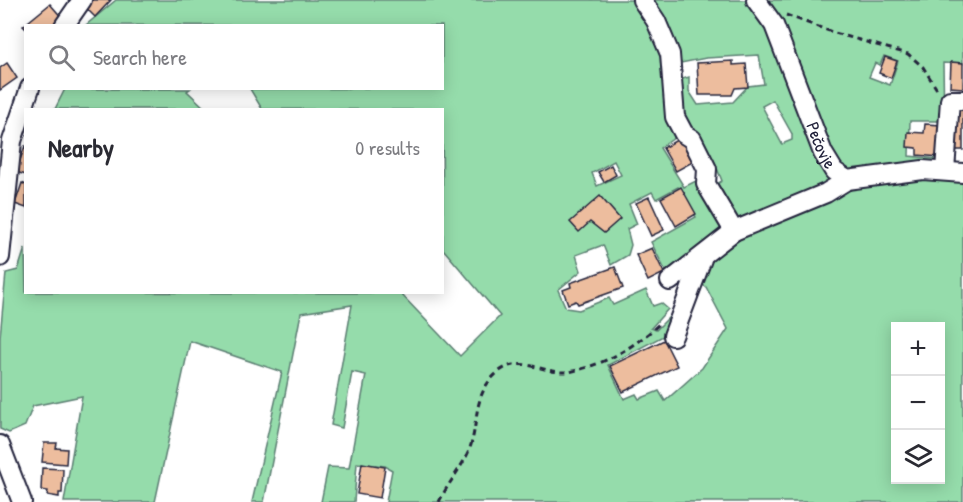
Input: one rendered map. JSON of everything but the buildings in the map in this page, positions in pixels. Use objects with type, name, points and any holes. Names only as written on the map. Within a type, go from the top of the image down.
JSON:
[{"type":"street","points":[[65,24],[82,0]]},
{"type":"street","points":[[642,0],[656,21],[670,54],[675,117],[684,134],[692,139],[707,169],[706,184],[734,231]]},
{"type":"street","name":"Pečovje","points":[[760,5],[774,25],[828,165],[847,180],[923,170],[954,172]]},
{"type":"street","points":[[0,257],[12,141],[29,90]]},
{"type":"street","points":[[954,172],[956,104]]},
{"type":"street","points":[[670,281],[734,231],[826,194],[847,180]]},
{"type":"street","points":[[668,328],[704,255]]},
{"type":"street","points":[[0,446],[22,502]]},
{"type":"path","points":[[760,5],[908,54],[923,66],[956,104]]},
{"type":"path","points":[[439,502],[468,454],[476,411],[490,379],[501,370],[517,363],[570,372],[620,353],[647,336],[668,328]]},
{"type":"green space","points":[[116,0],[637,0],[659,35],[677,136],[660,148],[684,187],[700,179],[726,229],[667,274],[651,242],[696,217],[678,187],[656,199],[652,192],[629,204],[637,224],[627,229],[631,245],[628,255],[611,265],[603,245],[576,255],[581,271],[558,290],[566,308],[579,310],[609,298],[613,305],[646,290],[653,306],[661,303],[668,309],[651,328],[656,330],[675,311],[665,335],[608,365],[624,399],[636,394],[639,399],[659,391],[665,401],[702,368],[728,329],[706,287],[695,280],[717,249],[849,186],[894,176],[963,177],[963,502],[386,502],[392,470],[385,466],[357,463],[354,502],[321,502],[328,467],[349,468],[366,375],[352,372],[342,428],[331,425],[352,305],[301,313],[264,502],[252,502],[282,372],[190,341],[155,502],[64,502],[82,396],[33,406],[25,426],[9,433],[0,429],[0,337],[6,273],[18,270],[24,251],[24,294],[401,294],[460,356],[500,316],[444,250],[444,108],[261,108],[251,90],[444,90],[444,24],[87,24]],"holes":[[[614,161],[621,175],[597,186],[592,173]]]},
{"type":"green space","points":[[645,0],[749,0],[764,20],[832,181],[735,221],[711,187],[722,181],[713,158],[703,157],[685,133],[676,81],[689,77],[689,91],[698,105],[733,102],[748,86],[764,84],[759,55],[706,58],[676,64]],"holes":[[[773,100],[792,134],[792,140],[782,144],[762,106]]]},
{"type":"green space","points":[[761,0],[963,0],[963,64],[943,63],[944,121],[910,121],[909,156],[938,159],[937,163],[853,175],[831,163]],"holes":[[[884,56],[898,61],[890,85],[869,77],[875,63],[880,65]]]},
{"type":"green space","points":[[64,90],[188,90],[187,91],[205,108],[56,108]]}]
